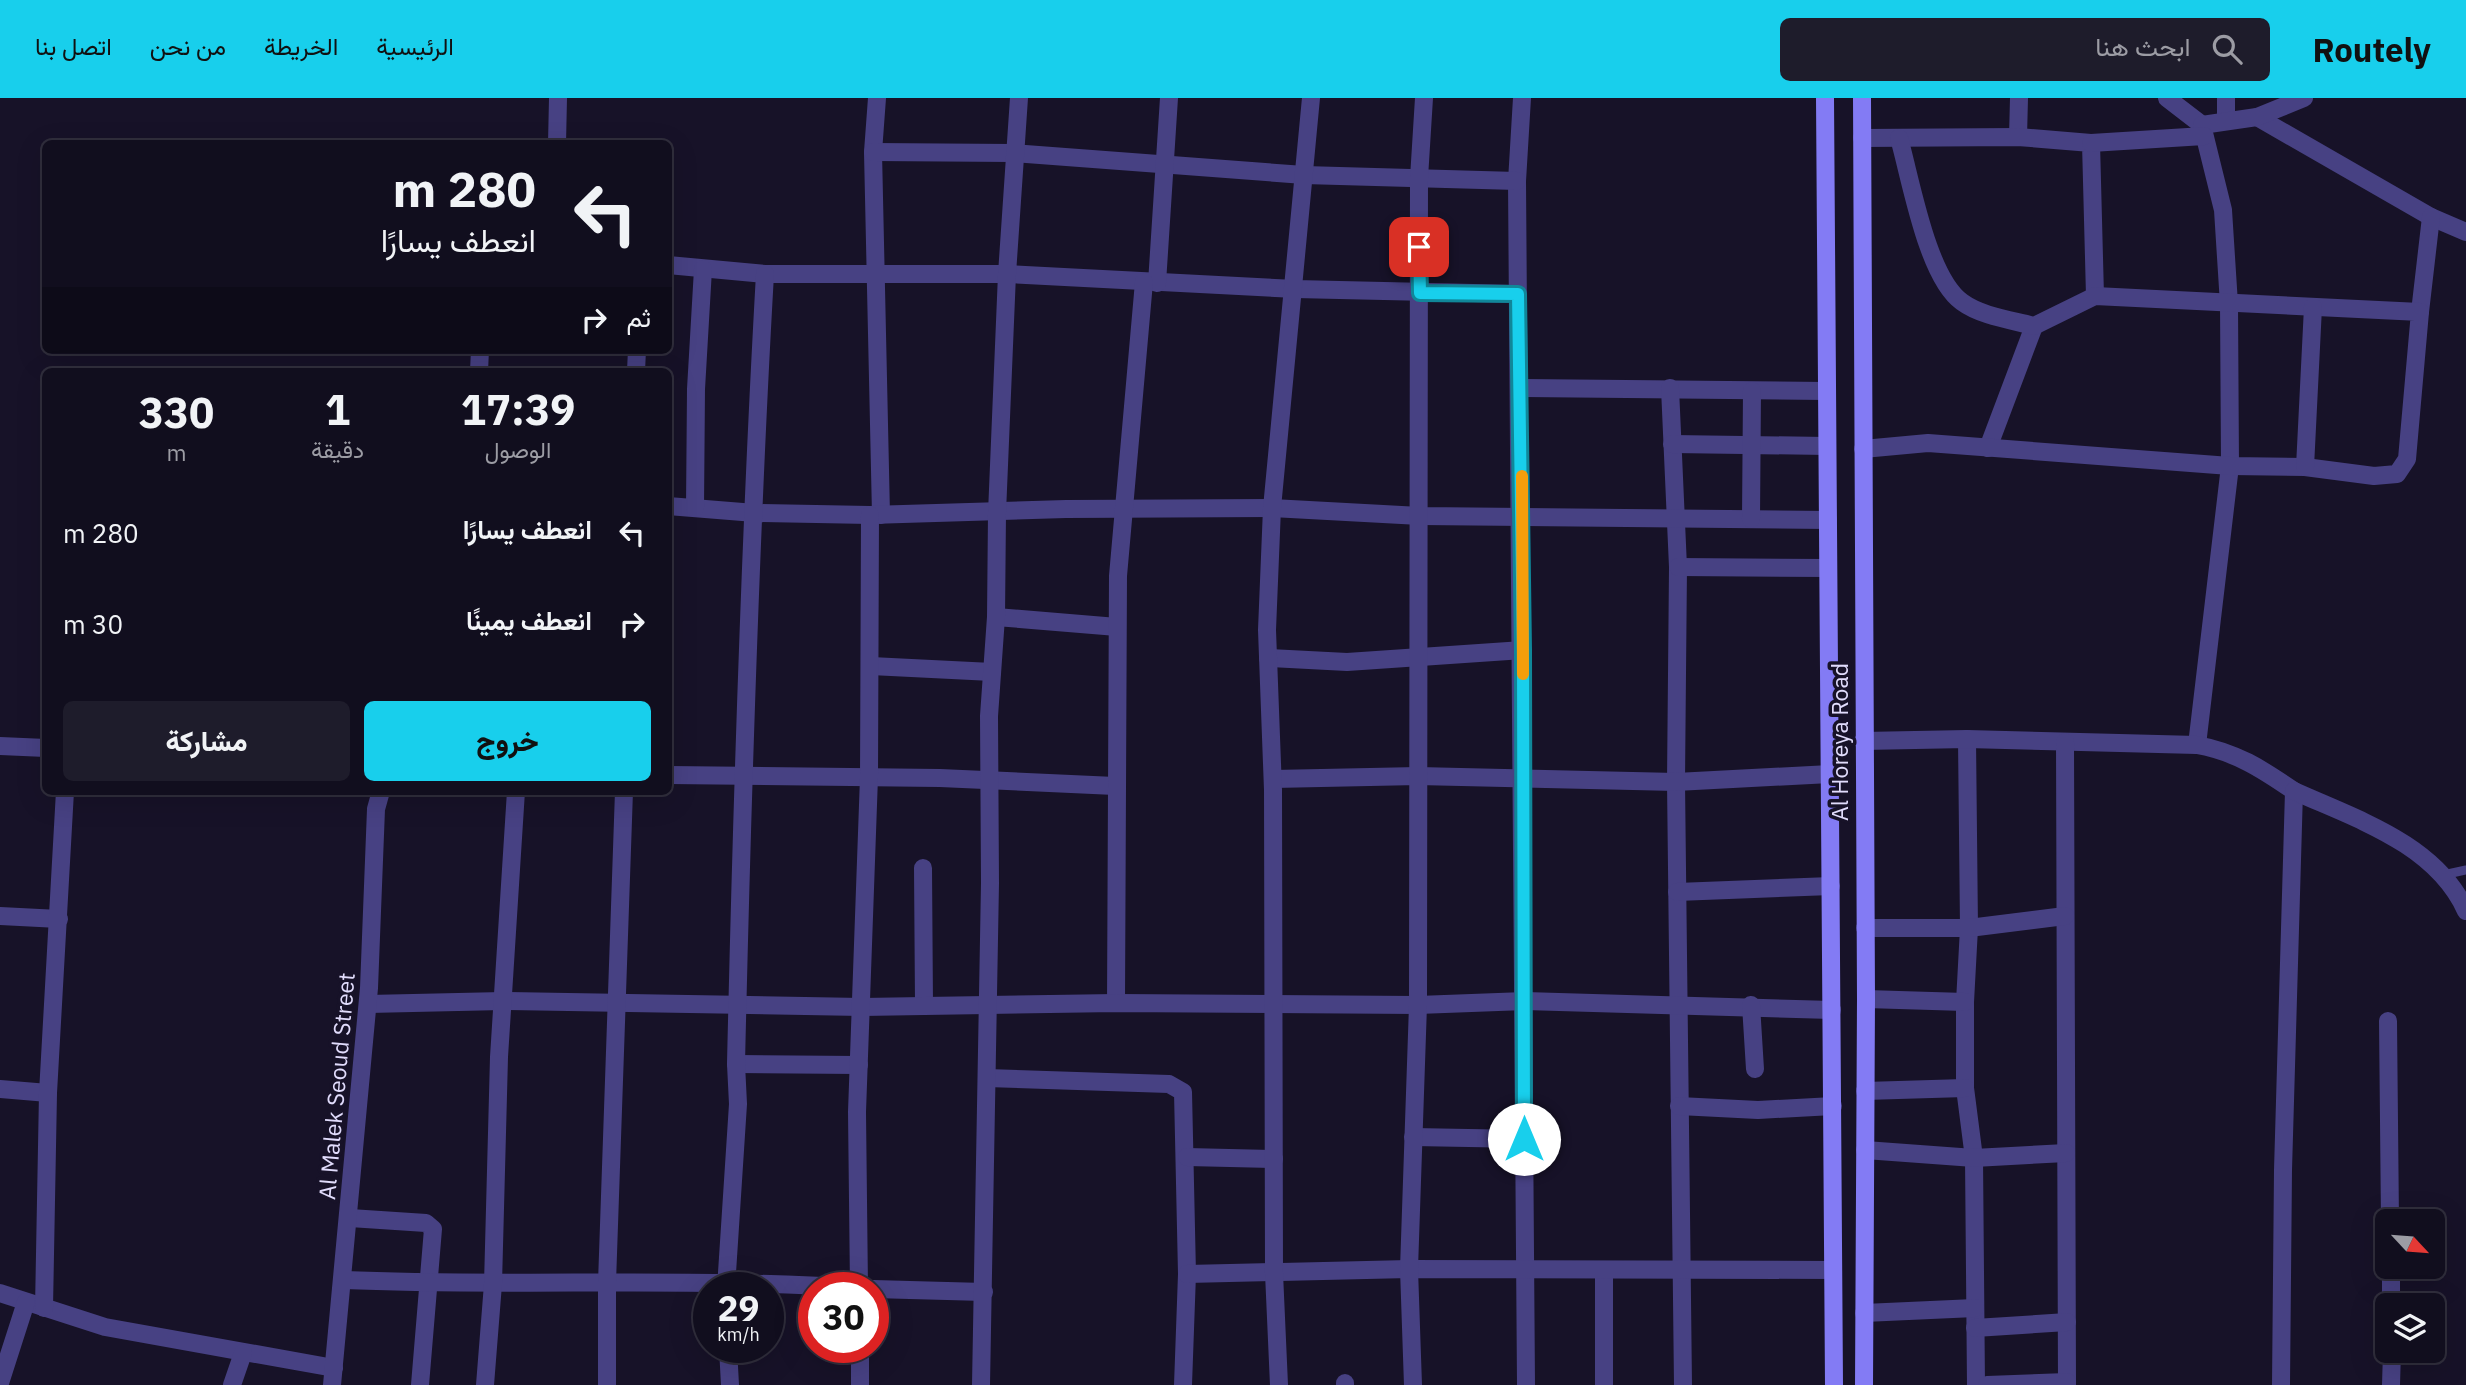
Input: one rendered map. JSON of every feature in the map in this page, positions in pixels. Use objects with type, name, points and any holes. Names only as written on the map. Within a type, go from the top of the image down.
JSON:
[{"type":"main road","name":"Al Horeya Road","points":[[1825,98],[1834,1385]]},
{"type":"main road","name":"Al Horeya Road","points":[[1862,98],[1866,999],[1864,1385]]},
{"type":"street","points":[[557,140],[558,98]]},
{"type":"street","points":[[858,1272],[859,1065],[876,515],[877,276],[873,152],[877,98]]},
{"type":"street","points":[[981,1385],[992,672],[1007,274],[1013,153],[1019,98]]},
{"type":"street","points":[[1116,1003],[1117,627],[1124,508],[1165,164],[1169,98]]},
{"type":"street","points":[[1279,1385],[1274,1273],[1273,779],[1268,658],[1272,508],[1295,289],[1311,98]]},
{"type":"street","points":[[1413,1385],[1409,1269],[1418,1005],[1419,178],[1424,98]]},
{"type":"street","points":[[1522,98],[1517,180],[1523,650],[1526,1385]]},
{"type":"street","points":[[2018,137],[2019,98]]},
{"type":"street","points":[[2167,98],[2203,130],[2223,210],[2229,304],[2230,466],[2197,745]]},
{"type":"street","points":[[2226,98],[2227,121]]},
{"type":"street","points":[[1862,138],[2018,137],[2091,143],[2203,130],[2227,121],[2257,117],[2304,98]]},
{"type":"street","points":[[2257,117],[2431,217],[2466,232]]},
{"type":"street","points":[[1899,138],[1931,255],[1945,284],[1964,304],[2034,326]]},
{"type":"street","points":[[2091,143],[2095,296]]},
{"type":"street","points":[[873,152],[1013,153],[1304,175],[1517,180]]},
{"type":"street","points":[[1863,449],[1928,443],[2230,466],[2305,467],[2374,476],[2397,474],[2407,459],[2431,217]]},
{"type":"street","points":[[672,265],[765,274],[1007,274],[1295,289],[1518,294]]},
{"type":"street","points":[[695,509],[696,389],[703,269]]},
{"type":"street","points":[[727,1272],[738,1104],[737,1005],[746,776],[746,668],[765,274]]},
{"type":"street","points":[[1988,449],[2034,326],[2095,296],[2420,312]]},
{"type":"street","points":[[2305,467],[2313,307]]},
{"type":"street","points":[[1521,387],[1826,391]]},
{"type":"street","points":[[1670,388],[1678,567],[1676,782],[1679,1106],[1684,1270],[1683,1385]]},
{"type":"street","points":[[1751,519],[1752,391]]},
{"type":"street","points":[[1672,444],[1827,446]]},
{"type":"street","points":[[672,506],[755,513],[876,515],[1124,508],[1272,508],[1420,516],[1677,516],[1828,520]]},
{"type":"street","points":[[1678,567],[1828,568]]},
{"type":"street","points":[[996,617],[1117,627]]},
{"type":"street","points":[[1268,658],[1347,662],[1523,650]]},
{"type":"street","points":[[871,666],[992,672]]},
{"type":"street","points":[[1966,739],[1969,928],[1965,1002],[1965,1088],[1974,1158],[1976,1385]]},
{"type":"street","points":[[1863,741],[1966,739],[2197,745],[2227,751],[2248,760],[2294,791],[2392,836],[2443,875],[2466,911]]},
{"type":"street","points":[[1987,1385],[2067,1384],[2065,742]]},
{"type":"street","points":[[0,746],[42,748]]},
{"type":"street","points":[[1273,779],[1418,776],[1676,782],[1830,774]]},
{"type":"street","points":[[672,775],[869,777],[1115,786]]},
{"type":"street","points":[[2281,1385],[2283,1170],[2294,791]]},
{"type":"street","points":[[44,1308],[48,1093],[65,795]]},
{"type":"street","name":"Al Malek Seoud Street","points":[[333,1376],[350,1219],[368,1004],[376,809],[380,795]]},
{"type":"street","points":[[485,1385],[493,1284],[503,1001],[516,795]]},
{"type":"street","points":[[607,1385],[607,1283],[624,795]]},
{"type":"street","points":[[923,868],[924,1005]]},
{"type":"street","points":[[1677,892],[1831,886]]},
{"type":"street","points":[[0,916],[59,919]]},
{"type":"street","points":[[1865,928],[1969,928],[2065,916]]},
{"type":"street","points":[[1866,999],[1965,1002]]},
{"type":"street","points":[[368,1004],[503,1001],[862,1007],[1116,1003],[1418,1005],[1525,1001],[1832,1010]]},
{"type":"street","points":[[1751,1006],[1755,1069]]},
{"type":"street","points":[[2388,1021],[2390,1209]]},
{"type":"street","points":[[736,1063],[859,1065]]},
{"type":"street","points":[[986,1078],[1174,1085],[1185,1097],[1186,1274],[1183,1385]]},
{"type":"street","points":[[1865,1091],[1965,1088]]},
{"type":"street","points":[[0,1089],[48,1093]]},
{"type":"street","points":[[1679,1106],[1758,1110],[1833,1106]]},
{"type":"street","points":[[1413,1137],[1524,1139]]},
{"type":"street","points":[[1865,1150],[1974,1158],[2066,1153]]},
{"type":"street","points":[[1186,1157],[1273,1159]]},
{"type":"street","points":[[350,1219],[426,1223],[430,1226],[434,1236],[420,1385]]},
{"type":"street","points":[[1186,1274],[1409,1269],[1833,1270]]},
{"type":"street","points":[[1604,1271],[1604,1385]]},
{"type":"street","points":[[344,1280],[428,1284],[693,1285]]},
{"type":"street","points":[[889,1289],[984,1292]]},
{"type":"street","points":[[0,1293],[105,1326],[243,1353],[333,1376]]},
{"type":"street","points":[[0,1383],[26,1302]]},
{"type":"street","points":[[1864,1313],[1975,1308]]},
{"type":"street","points":[[1975,1328],[2067,1322]]},
{"type":"street","points":[[232,1385],[243,1353]]},
{"type":"street","points":[[729,1363],[730,1385]]},
{"type":"street","points":[[860,1363],[860,1385]]},
{"type":"street","points":[[2391,1385],[2392,1363]]},
{"type":"lane","points":[[2443,875],[2466,870]]},
{"type":"slow traffic","points":[[1522,476],[1523,674]]},
{"type":"route","points":[[1419,247],[1420,293],[1518,294],[1523,650],[1524,1139]]}]
